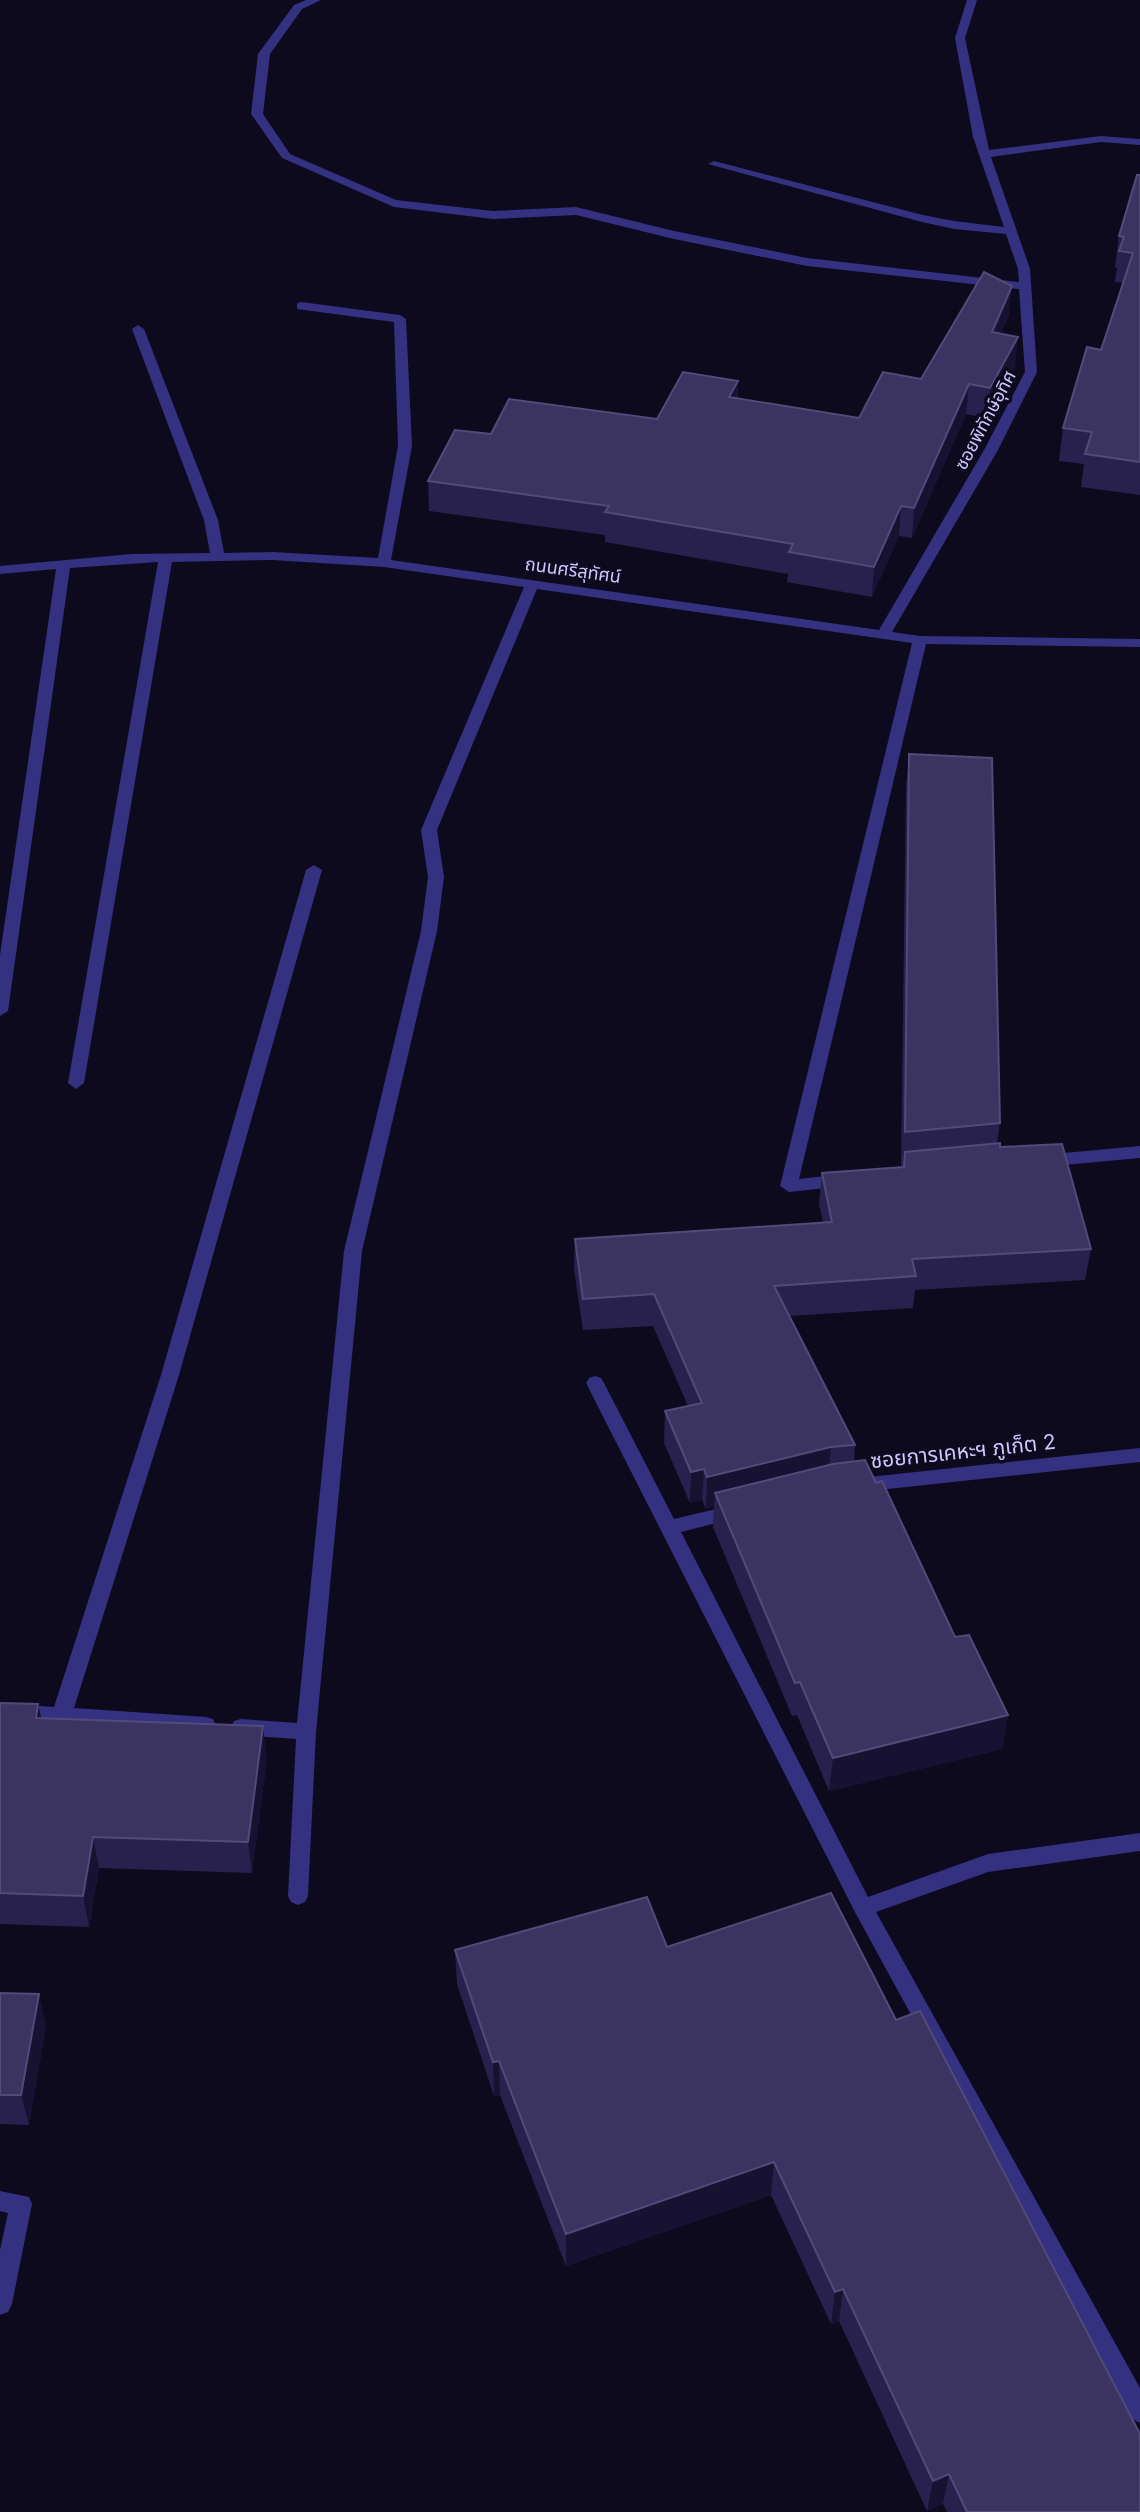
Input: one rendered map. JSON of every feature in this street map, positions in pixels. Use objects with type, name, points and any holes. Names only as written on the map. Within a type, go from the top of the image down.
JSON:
[{"type":"street","points":[[316,0],[298,7],[264,54],[257,114],[286,156],[394,203],[493,215],[576,211],[674,235],[807,262],[1025,286]]},
{"type":"street","name":"ซอยพิทักษ์อุทิศ","points":[[883,635],[991,450],[1031,372],[1024,269],[979,137],[960,38],[972,0]]},
{"type":"street","points":[[985,153],[1101,139],[1140,142]]},
{"type":"street","points":[[714,164],[922,218],[1011,231]]},
{"type":"street","points":[[301,306],[400,319],[405,446],[384,563]]},
{"type":"street","points":[[138,329],[211,520],[218,557]]},
{"type":"street","name":"ถนนศรีสุทัศน์","points":[[0,570],[166,558],[272,556],[384,563],[920,640],[1140,643]]},
{"type":"street","points":[[76,1083],[166,558]]},
{"type":"street","points":[[0,1011],[63,565]]},
{"type":"street","points":[[298,1896],[306,1732],[353,1251],[429,931],[436,877],[429,830],[533,583]]},
{"type":"street","points":[[858,1179],[789,1186],[920,640]]},
{"type":"street","points":[[62,1714],[170,1375],[314,870]]},
{"type":"street","points":[[1024,1163],[1140,1152]]},
{"type":"street","points":[[595,1383],[863,1908],[1136,2396]]},
{"type":"street","name":"ซอยการเคหะฯ ภูเก็ต 2","points":[[842,1487],[1140,1455]]},
{"type":"street","points":[[669,1528],[749,1508]]},
{"type":"street","points":[[0,1711],[306,1732]]},
{"type":"street","points":[[863,1908],[988,1863],[1140,1842]]},
{"type":"street","points":[[0,2304],[11,2203]]},
{"type":"building","points":[[1137,175],[1140,175],[1140,462],[1085,454],[1092,432],[1063,428],[1087,347],[1101,350],[1133,253],[1119,251],[1124,237],[1119,236]]},
{"type":"building","points":[[984,272],[1012,286],[992,332],[1018,337],[990,388],[969,384],[914,508],[901,506],[874,567],[789,552],[793,544],[605,512],[609,506],[428,481],[455,430],[491,434],[509,399],[657,419],[683,372],[738,381],[729,397],[859,418],[883,372],[921,379]]},
{"type":"building","points":[[909,754],[992,758],[1000,1123],[905,1132]]},
{"type":"building","points":[[1000,1143],[1000,1147],[1062,1144],[1091,1249],[912,1259],[916,1276],[774,1286],[855,1445],[831,1447],[707,1477],[704,1469],[691,1472],[665,1411],[702,1403],[654,1294],[583,1299],[575,1239],[832,1222],[822,1173],[904,1167],[905,1152]]},
{"type":"building","points":[[865,1460],[876,1483],[882,1481],[955,1637],[969,1635],[1008,1715],[833,1758],[800,1682],[795,1683],[715,1493],[833,1464]]},
{"type":"building","points":[[0,1703],[38,1704],[36,1718],[263,1726],[248,1842],[93,1837],[83,1896],[0,1893]]},
{"type":"building","points":[[831,1893],[896,2020],[920,2011],[1140,2434],[1140,2512],[967,2512],[949,2474],[933,2481],[843,2289],[835,2292],[774,2162],[566,2234],[499,2061],[493,2062],[455,1950],[647,1897],[667,1947]]},
{"type":"building","points":[[0,1993],[39,1994],[21,2095],[0,2095]]}]
